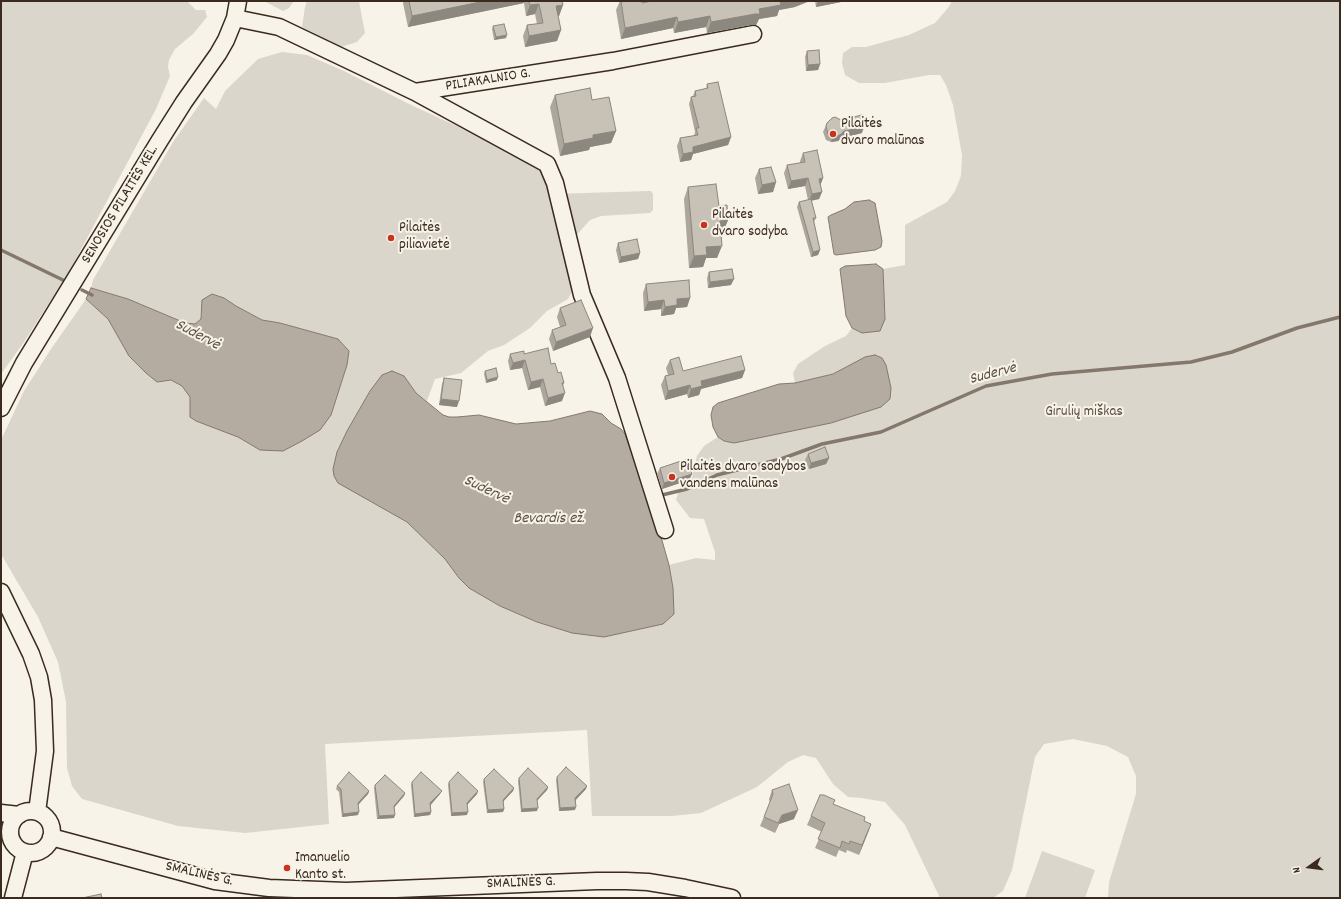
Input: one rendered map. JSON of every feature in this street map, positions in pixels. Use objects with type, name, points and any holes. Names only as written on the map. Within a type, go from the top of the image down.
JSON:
[{"type":"street","name":"SENOSIOS PILAITĖS KEL.","points":[[1,408],[24,363],[160,140],[184,102],[218,54],[226,40],[235,18],[238,1]]},
{"type":"street","points":[[235,18],[280,28],[415,92],[547,164],[555,183],[582,295],[617,378],[665,530]]},
{"type":"street","name":"PILIAKALNIO G.","points":[[415,92],[613,61],[753,34]]},
{"type":"street","points":[[1,592],[31,654],[39,677],[43,700],[45,751],[37,812]]},
{"type":"street","points":[[25,812],[37,812],[43,815],[50,825],[52,831],[51,837],[49,843],[38,852],[25,852],[7,837],[15,819],[19,815],[25,812]]},
{"type":"street","points":[[1,813],[19,815]]},
{"type":"street","name":"SMALINĖS G.","points":[[51,837],[214,881],[269,888],[391,894],[429,893],[597,881],[626,881],[648,882],[732,898]]},
{"type":"street","points":[[13,898],[25,852]]},
{"type":"green space","points":[[1,1],[187,1],[196,10],[205,10],[207,17],[193,34],[175,49],[169,60],[168,67],[170,76],[156,109],[69,272],[22,345],[1,374]]},
{"type":"green space","points":[[264,1],[294,1],[289,8],[283,11]]},
{"type":"green space","points":[[307,1],[359,1],[365,33],[357,42],[341,47],[302,27]]},
{"type":"green space","name":"Girulių miškas","points":[[952,1],[1340,1],[1340,898],[1108,898],[1109,882],[1136,794],[1136,776],[1128,757],[1107,746],[1073,739],[1044,744],[1035,757],[1012,870],[1003,891],[993,898],[940,898],[905,825],[885,802],[848,797],[833,784],[816,758],[803,755],[788,762],[757,787],[701,813],[672,816],[592,816],[587,730],[325,744],[329,824],[245,833],[178,826],[82,799],[72,786],[67,768],[66,702],[58,662],[38,617],[1,554],[1,440],[24,391],[86,299],[108,319],[129,356],[157,382],[171,380],[182,386],[190,397],[190,416],[196,421],[238,437],[260,450],[331,415],[347,365],[349,351],[338,339],[280,323],[262,320],[224,298],[201,312],[201,319],[195,324],[186,323],[128,299],[91,288],[93,280],[173,142],[204,98],[216,109],[225,91],[258,59],[282,52],[307,55],[344,71],[409,104],[537,163],[544,171],[553,194],[651,191],[653,194],[653,210],[650,213],[601,216],[590,220],[566,247],[574,288],[568,299],[547,311],[530,328],[504,345],[488,351],[461,373],[435,379],[427,401],[416,393],[404,376],[370,391],[337,452],[373,502],[407,522],[445,559],[459,578],[469,588],[500,606],[537,622],[673,588],[669,565],[696,558],[715,560],[715,552],[704,519],[690,518],[676,500],[678,493],[682,488],[691,482],[697,456],[704,446],[718,437],[724,441],[734,443],[773,434],[882,358],[875,356],[865,357],[833,374],[795,383],[793,373],[798,364],[825,346],[846,336],[852,328],[862,333],[885,319],[883,269],[905,265],[905,225],[947,202],[955,191],[961,176],[962,155],[953,105],[946,85],[940,75],[929,75],[885,83],[859,83],[845,75],[842,63],[843,53],[852,47],[866,47],[909,35],[935,23]]},
{"type":"green space","points":[[1042,851],[1095,870],[1085,898],[1025,898]]},
{"type":"water","points":[[869,200],[875,203],[882,241],[881,247],[875,250],[834,254],[828,217],[845,209],[854,202]]},
{"type":"water","points":[[876,264],[883,269],[885,319],[880,331],[862,333],[852,328],[846,316],[840,269],[845,266]]},
{"type":"water","points":[[91,288],[128,299],[185,323],[195,324],[201,319],[202,300],[212,294],[224,298],[262,320],[280,323],[338,339],[349,351],[347,365],[331,415],[320,430],[283,451],[260,450],[238,437],[196,421],[190,417],[190,397],[182,386],[171,380],[157,382],[129,356],[108,319],[86,299]]},
{"type":"water","points":[[875,355],[882,358],[886,365],[891,388],[890,399],[881,407],[831,423],[734,443],[724,441],[718,437],[713,427],[711,415],[713,407],[718,403],[779,384],[795,383],[833,374],[865,357]]},
{"type":"water","name":"Bevardis ež.","points":[[392,371],[404,376],[416,393],[443,415],[449,417],[479,415],[516,424],[550,421],[590,411],[602,414],[611,423],[621,429],[625,434],[643,486],[646,488],[650,498],[669,565],[673,588],[674,614],[663,624],[604,637],[572,633],[537,622],[500,606],[469,588],[459,578],[445,559],[407,522],[338,483],[334,476],[333,469],[337,452],[347,431],[370,391],[382,375]]},
{"type":"building","points":[[409,1],[485,1],[412,16]]},
{"type":"building","points":[[529,1],[562,1],[563,5],[556,6],[561,30],[529,36],[527,25],[543,23],[539,4],[530,5]]},
{"type":"building","points":[[621,1],[641,1],[642,3],[652,1],[780,1],[781,5],[759,9],[760,14],[711,22],[710,16],[678,22],[677,17],[625,28]]},
{"type":"building","points":[[504,24],[507,35],[496,37],[493,26]]},
{"type":"building","points":[[819,50],[820,64],[808,65],[807,51]]},
{"type":"building","points":[[718,82],[731,137],[693,147],[693,152],[683,154],[680,138],[698,135],[696,128],[699,128],[691,97],[696,96],[695,91],[708,88],[707,84]]},
{"type":"building","points":[[590,88],[592,100],[609,97],[616,131],[593,135],[593,138],[564,144],[555,95]]},
{"type":"building","points":[[862,115],[864,127],[844,131],[840,135],[833,136],[828,134],[826,126],[832,118],[835,117],[841,120]]},
{"type":"building","points":[[817,150],[823,178],[819,179],[822,192],[812,194],[808,178],[791,181],[787,165],[805,162],[803,153]]},
{"type":"building","points":[[771,167],[776,182],[762,185],[759,169]]},
{"type":"building","name":"Pilaitės dvaro sodyba","points":[[716,184],[719,206],[727,205],[728,220],[720,221],[722,246],[706,247],[707,255],[694,256],[688,187]]},
{"type":"building","points":[[811,199],[816,218],[813,218],[820,250],[813,252],[799,202]]},
{"type":"building","points":[[637,239],[640,253],[621,257],[618,243]]},
{"type":"building","points":[[732,269],[734,279],[710,282],[709,272]]},
{"type":"building","points":[[689,280],[690,298],[677,299],[677,305],[665,307],[664,300],[648,302],[646,284]]},
{"type":"building","points":[[581,300],[593,328],[556,342],[552,330],[566,325],[560,308]]},
{"type":"building","points":[[548,348],[551,364],[555,363],[558,373],[561,372],[565,393],[548,398],[543,379],[531,382],[525,360],[513,363],[510,354],[524,351],[524,354]]},
{"type":"building","points":[[741,356],[745,370],[701,381],[702,386],[691,389],[690,385],[668,391],[665,376],[674,374],[670,360],[679,357],[683,371]]},
{"type":"building","points":[[496,368],[498,377],[487,380],[485,371]]},
{"type":"building","points":[[444,378],[462,380],[459,401],[441,399]]},
{"type":"building","points":[[825,447],[829,458],[811,463],[808,454]]},
{"type":"building","points":[[687,459],[692,474],[664,483],[660,468]]},
{"type":"building","points":[[566,767],[587,786],[575,798],[576,807],[560,808],[557,777]]},
{"type":"building","points":[[528,768],[548,787],[537,799],[538,808],[522,809],[519,778]]},
{"type":"building","points":[[494,769],[514,788],[503,800],[504,809],[488,810],[484,779]]},
{"type":"building","points":[[349,772],[369,791],[358,803],[359,812],[343,814],[341,789],[337,786]]},
{"type":"building","points":[[421,772],[442,791],[430,803],[431,812],[415,814],[412,782]]},
{"type":"building","points":[[458,772],[478,791],[467,803],[468,812],[452,813],[449,782]]},
{"type":"building","points":[[385,775],[405,793],[394,806],[395,815],[379,816],[375,785]]},
{"type":"building","points":[[789,784],[798,810],[782,815],[778,823],[764,817],[773,794],[772,790]]},
{"type":"building","points":[[820,795],[824,795],[835,800],[833,804],[865,817],[864,821],[871,824],[862,845],[850,841],[849,844],[842,841],[840,848],[818,839],[825,823],[811,816]]},
{"type":"building","points":[[101,894],[102,898],[82,898]]},
{"type":"waterway","name":"Sudervė","points":[[1,250],[65,281]]},
{"type":"waterway","name":"Sudervė","points":[[82,290],[92,295]]},
{"type":"waterway","name":"Sudervė","points":[[662,495],[687,489],[717,475],[781,459],[822,444],[881,432],[986,386],[1052,374],[1191,362],[1232,352],[1297,328],[1340,317]]},
{"type":"place","name":"Pilaitės dvaro malūnas","points":[[833,134]]},
{"type":"place","name":"Pilaitės dvaro sodyba","points":[[704,225]]},
{"type":"place","name":"Pilaitės piliavietė","points":[[391,238]]},
{"type":"place","name":"Pilaitės dvaro sodybos vandens malūnas","points":[[672,477]]},
{"type":"place","name":"Imanuelio Kanto st.","points":[[287,868]]}]
